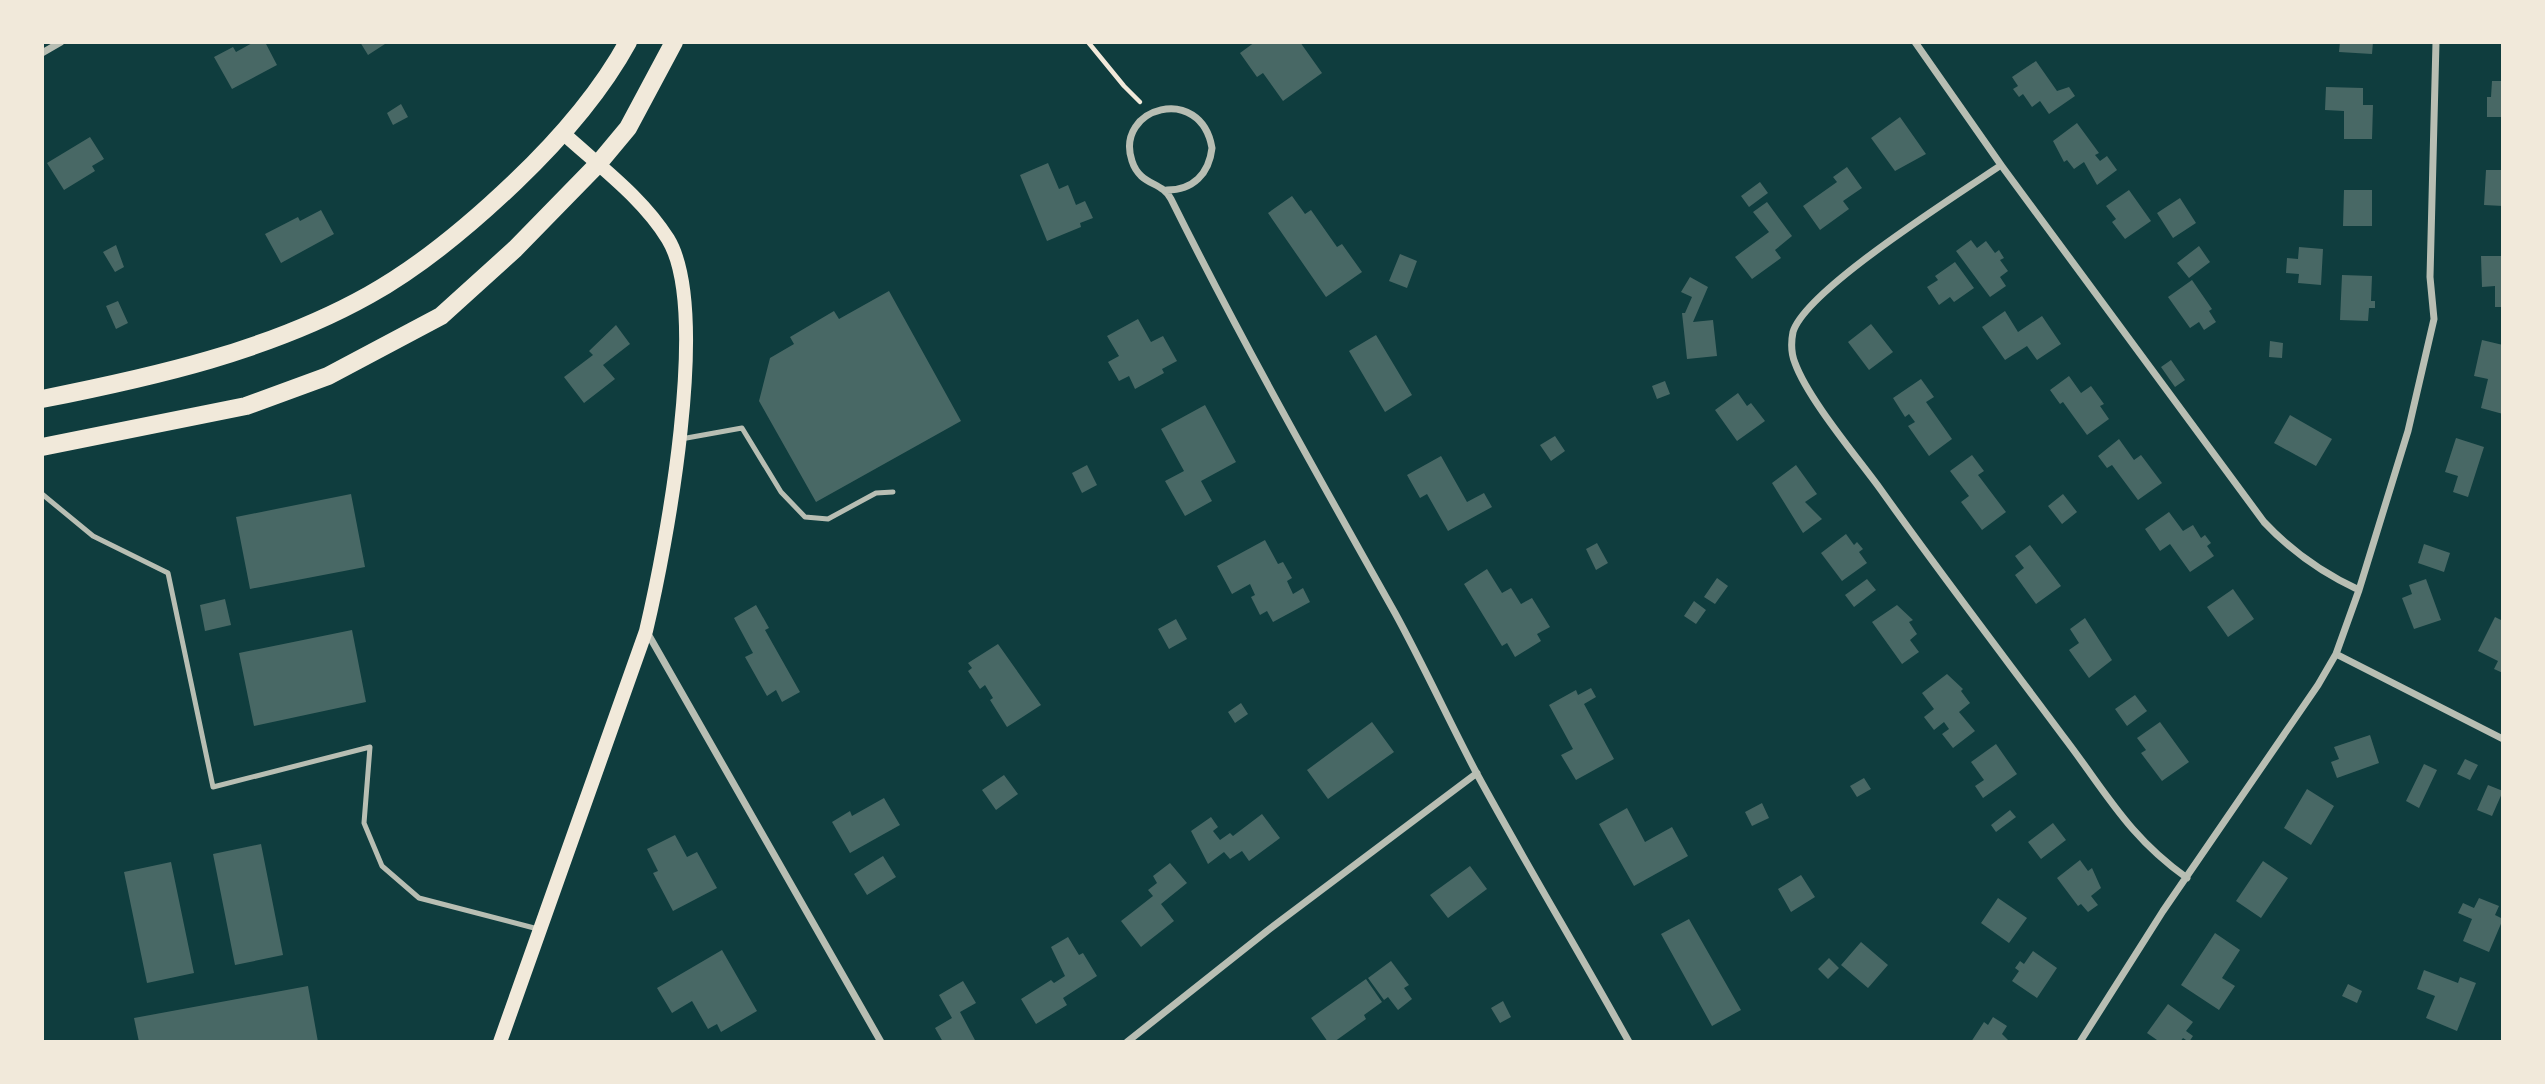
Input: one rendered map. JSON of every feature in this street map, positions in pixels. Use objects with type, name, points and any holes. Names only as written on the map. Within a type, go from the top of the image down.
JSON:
[{"type":"main road","points":[[42,399],[130,382],[233,352],[293,330],[369,295],[475,220],[563,133],[609,77],[628,42]]},
{"type":"main road","points":[[42,447],[246,406],[328,376],[441,316],[514,249],[597,164],[628,128],[674,42]]},
{"type":"main road","points":[[500,1042],[646,631],[661,564],[678,439],[687,345],[686,298],[679,261],[655,220],[563,133]]},
{"type":"street","points":[[42,54],[47,45],[61,42]]},
{"type":"street","points":[[1915,42],[2001,165],[2264,522],[2287,547],[2311,564],[2359,590]]},
{"type":"street","points":[[2080,1042],[2318,685],[2336,654],[2359,590],[2408,431],[2434,318],[2430,277],[2436,42]]},
{"type":"street","points":[[1164,108],[1183,110],[1200,120],[1210,138],[1211,158],[1202,176],[1186,187],[1167,190],[1142,179],[1130,155],[1135,128],[1147,115],[1164,108]]},
{"type":"street","points":[[2001,165],[1823,291],[1798,319],[1791,348],[1794,363],[1818,402],[1968,613],[2065,737],[2126,824],[2154,855],[2187,878]]},
{"type":"street","points":[[1167,190],[1226,310],[1415,650],[1477,773],[1629,1042]]},
{"type":"street","points":[[646,631],[881,1042]]},
{"type":"street","points":[[2336,654],[2503,738]]},
{"type":"street","points":[[1127,1042],[1267,931],[1477,773]]},
{"type":"lane","points":[[678,439],[743,428],[781,492],[804,517],[828,519],[876,493],[892,492]]},
{"type":"lane","points":[[42,494],[93,536],[167,573],[214,787],[370,747],[364,823],[382,866],[419,898],[541,930]]},
{"type":"path","points":[[1088,42],[1143,105],[1147,115]]},
{"type":"building","points":[[254,42],[265,42],[277,65],[232,89],[214,57],[233,47],[236,52]]},
{"type":"building","points":[[360,42],[384,42],[385,44],[368,55]]},
{"type":"building","points":[[1255,42],[1300,42],[1322,73],[1283,101],[1263,73],[1257,77],[1240,53]]},
{"type":"building","points":[[2340,42],[2373,42],[2372,54],[2339,52]]},
{"type":"building","points":[[2036,61],[2057,91],[2069,87],[2075,96],[2049,114],[2040,101],[2032,107],[2023,94],[2019,97],[2013,89],[2018,86],[2012,77]]},
{"type":"building","points":[[2492,81],[2503,81],[2503,117],[2487,117],[2487,97],[2491,97]]},
{"type":"building","points":[[2326,87],[2363,88],[2363,105],[2373,105],[2372,139],[2344,139],[2344,111],[2325,110]]},
{"type":"building","points":[[401,104],[408,117],[393,125],[387,113]]},
{"type":"building","points":[[1900,117],[1926,154],[1895,171],[1871,138]]},
{"type":"building","points":[[2077,123],[2099,153],[2095,155],[2100,161],[2107,156],[2117,170],[2097,185],[2084,162],[2074,169],[2067,160],[2064,162],[2053,141]]},
{"type":"building","points":[[90,137],[104,159],[92,166],[95,171],[64,190],[47,163]]},
{"type":"building","points":[[1048,163],[1059,189],[1068,185],[1076,205],[1085,201],[1093,218],[1080,223],[1081,227],[1047,241],[1020,175]]},
{"type":"building","points":[[1847,167],[1862,188],[1843,201],[1849,209],[1820,230],[1803,206],[1837,182],[1833,177]]},
{"type":"building","points":[[2486,170],[2503,170],[2503,206],[2484,205]]},
{"type":"building","points":[[1760,182],[1768,193],[1749,207],[1741,196]]},
{"type":"building","points":[[2129,190],[2151,221],[2125,239],[2112,222],[2116,219],[2106,206]]},
{"type":"building","points":[[2344,190],[2372,190],[2372,226],[2343,226]]},
{"type":"building","points":[[1292,196],[1305,214],[1311,210],[1337,247],[1342,244],[1362,272],[1326,297],[1268,213]]},
{"type":"building","points":[[2180,198],[2196,223],[2173,238],[2157,213]]},
{"type":"building","points":[[1767,202],[1792,236],[1775,250],[1781,258],[1752,279],[1735,257],[1769,232],[1753,212]]},
{"type":"building","points":[[321,210],[334,234],[281,263],[265,234],[298,217],[300,221]]},
{"type":"building","points":[[1971,240],[1977,248],[1986,241],[1995,253],[1999,250],[2004,258],[2000,260],[2008,271],[2000,277],[2006,286],[1990,297],[1956,251]]},
{"type":"building","points":[[116,245],[124,267],[115,272],[103,252]]},
{"type":"building","points":[[2199,246],[2210,262],[2189,278],[2177,263]]},
{"type":"building","points":[[2299,247],[2323,249],[2321,285],[2298,283],[2299,274],[2286,273],[2287,258],[2298,259]]},
{"type":"building","points":[[1400,254],[1417,261],[1407,288],[1389,281]]},
{"type":"building","points":[[2481,256],[2503,256],[2503,307],[2495,307],[2495,286],[2482,287]]},
{"type":"building","points":[[1955,262],[1974,288],[1954,302],[1950,297],[1939,305],[1927,287],[1938,280],[1935,276]]},
{"type":"building","points":[[2342,275],[2372,276],[2371,301],[2375,301],[2375,308],[2369,308],[2368,321],[2340,320]]},
{"type":"building","points":[[1690,277],[1708,287],[1693,322],[1713,320],[1717,356],[1687,359],[1682,313],[1685,313],[1692,297],[1681,292]]},
{"type":"building","points":[[2192,280],[2212,309],[2209,311],[2216,322],[2204,330],[2199,322],[2190,328],[2168,297]]},
{"type":"building","points":[[889,291],[961,421],[816,502],[759,401],[770,358],[794,344],[790,337],[834,311],[839,319]]},
{"type":"building","points":[[118,301],[128,323],[116,329],[106,306]]},
{"type":"building","points":[[2005,311],[2018,332],[2042,316],[2061,344],[2037,360],[2027,346],[2005,360],[1982,327]]},
{"type":"building","points":[[1138,319],[1151,342],[1163,336],[1177,361],[1162,369],[1164,373],[1135,389],[1129,376],[1119,381],[1108,362],[1119,356],[1107,336]]},
{"type":"building","points":[[1871,324],[1893,352],[1869,370],[1848,342]]},
{"type":"building","points":[[616,325],[630,344],[603,365],[615,379],[584,403],[564,377],[593,355],[589,351]]},
{"type":"building","points":[[1376,335],[1412,395],[1385,412],[1349,351]]},
{"type":"building","points":[[2482,340],[2503,345],[2503,414],[2481,408],[2488,379],[2474,376]]},
{"type":"building","points":[[2270,341],[2283,343],[2282,358],[2269,357]]},
{"type":"building","points":[[2171,360],[2185,380],[2175,387],[2161,367]]},
{"type":"building","points":[[2069,376],[2081,393],[2091,386],[2104,404],[2100,406],[2109,419],[2087,435],[2063,402],[2060,404],[2050,390]]},
{"type":"building","points":[[1921,379],[1934,397],[1926,402],[1952,439],[1929,456],[1908,426],[1915,422],[1909,414],[1905,417],[1893,398]]},
{"type":"building","points":[[1665,381],[1670,394],[1657,399],[1652,386]]},
{"type":"building","points":[[1738,393],[1747,406],[1751,403],[1765,421],[1737,441],[1715,410]]},
{"type":"building","points":[[1205,405],[1236,462],[1201,481],[1212,501],[1185,516],[1165,481],[1184,471],[1161,429]]},
{"type":"building","points":[[2290,415],[2332,439],[2316,466],[2274,443]]},
{"type":"building","points":[[1555,436],[1565,451],[1551,461],[1540,445]]},
{"type":"building","points":[[2456,438],[2484,447],[2468,497],[2453,492],[2458,476],[2445,472]]},
{"type":"building","points":[[2119,439],[2134,460],[2141,455],[2162,483],[2138,500],[2112,465],[2107,468],[2098,456]]},
{"type":"building","points":[[1972,455],[1984,471],[1978,475],[2006,512],[1982,530],[1961,502],[1969,496],[1950,471]]},
{"type":"building","points":[[1441,456],[1467,502],[1484,493],[1492,507],[1448,531],[1427,494],[1420,498],[1407,475]]},
{"type":"building","points":[[1087,465],[1097,485],[1082,493],[1072,473]]},
{"type":"building","points":[[1796,465],[1817,494],[1805,502],[1822,519],[1803,533],[1772,483]]},
{"type":"building","points":[[351,494],[365,567],[250,589],[236,517]]},
{"type":"building","points":[[2063,494],[2077,512],[2062,524],[2048,506]]},
{"type":"building","points":[[2169,512],[2183,531],[2193,525],[2201,538],[2205,535],[2211,543],[2207,546],[2214,556],[2190,572],[2170,544],[2160,551],[2145,529]]},
{"type":"building","points":[[1846,534],[1854,545],[1857,542],[1863,549],[1859,552],[1867,563],[1842,581],[1821,553]]},
{"type":"building","points":[[1265,540],[1278,564],[1283,562],[1292,578],[1287,581],[1293,594],[1303,588],[1310,602],[1273,622],[1267,611],[1260,615],[1251,597],[1255,595],[1250,584],[1232,594],[1217,566]]},
{"type":"building","points":[[1597,543],[1608,563],[1596,570],[1586,549]]},
{"type":"building","points":[[2424,544],[2450,553],[2444,572],[2418,563]]},
{"type":"building","points":[[2030,545],[2061,586],[2036,604],[2015,575],[2024,568],[2015,556]]},
{"type":"building","points":[[1487,569],[1502,593],[1511,588],[1521,604],[1532,598],[1550,627],[1537,634],[1541,641],[1515,657],[1507,643],[1502,646],[1464,584]]},
{"type":"building","points":[[1717,578],[1728,586],[1715,604],[1704,597]]},
{"type":"building","points":[[1867,579],[1876,590],[1854,607],[1845,595]]},
{"type":"building","points":[[2426,579],[2441,620],[2414,629],[2402,598],[2412,594],[2409,585]]},
{"type":"building","points":[[2233,589],[2254,619],[2228,637],[2207,607]]},
{"type":"building","points":[[225,599],[231,625],[205,631],[200,605]]},
{"type":"building","points":[[1694,601],[1706,610],[1696,624],[1684,616]]},
{"type":"building","points":[[756,605],[769,628],[765,630],[800,692],[782,702],[776,690],[767,696],[745,657],[753,653],[734,618]]},
{"type":"building","points":[[1897,605],[1913,620],[1909,622],[1917,634],[1910,640],[1919,652],[1902,664],[1872,622]]},
{"type":"building","points":[[2495,617],[2503,621],[2503,673],[2494,669],[2498,661],[2478,651]]},
{"type":"building","points":[[2085,618],[2112,660],[2089,678],[2069,650],[2079,643],[2070,629]]},
{"type":"building","points":[[1176,619],[1187,639],[1169,649],[1158,629]]},
{"type":"building","points":[[352,630],[366,702],[254,726],[239,653]]},
{"type":"building","points":[[998,644],[1041,705],[1007,727],[990,700],[993,698],[985,685],[980,689],[968,671],[972,668],[968,663]]},
{"type":"building","points":[[1947,674],[1963,689],[1961,691],[1970,703],[1959,712],[1975,731],[1953,748],[1942,734],[1949,729],[1944,722],[1934,730],[1924,717],[1934,709],[1922,693]]},
{"type":"building","points":[[1591,688],[1596,697],[1584,704],[1614,759],[1576,780],[1561,755],[1573,749],[1549,705],[1576,690],[1578,695]]},
{"type":"building","points":[[2135,695],[2147,711],[2127,726],[2115,709]]},
{"type":"building","points":[[1241,703],[1248,714],[1235,723],[1228,712]]},
{"type":"building","points":[[1372,722],[1394,752],[1328,799],[1307,770]]},
{"type":"building","points":[[2160,722],[2189,762],[2162,781],[2141,753],[2146,750],[2137,738]]},
{"type":"building","points":[[2370,735],[2379,763],[2337,778],[2331,762],[2339,759],[2334,747]]},
{"type":"building","points":[[1996,744],[2017,774],[1983,798],[1975,786],[1984,780],[1971,762]]},
{"type":"building","points":[[2465,759],[2478,765],[2470,780],[2457,774]]},
{"type":"building","points":[[2424,764],[2437,770],[2419,808],[2406,801]]},
{"type":"building","points":[[1004,775],[1018,794],[996,810],[982,790]]},
{"type":"building","points":[[1864,778],[1871,789],[1857,797],[1850,786]]},
{"type":"building","points":[[2488,785],[2503,791],[2492,816],[2477,810]]},
{"type":"building","points":[[2307,789],[2334,806],[2311,845],[2284,828]]},
{"type":"building","points":[[884,798],[900,825],[850,853],[832,822],[850,811],[852,816]]},
{"type":"building","points":[[1762,803],[1769,818],[1752,826],[1745,812]]},
{"type":"building","points":[[1627,808],[1645,842],[1672,827],[1688,856],[1634,886],[1599,824]]},
{"type":"building","points":[[2010,810],[2016,817],[1996,832],[1991,825]]},
{"type":"building","points":[[1262,814],[1280,838],[1249,861],[1242,851],[1230,859],[1224,852],[1208,864],[1191,831],[1211,817],[1218,827],[1213,831],[1220,840],[1230,833],[1233,836]]},
{"type":"building","points":[[2053,823],[2066,840],[2041,859],[2028,842]]},
{"type":"building","points":[[675,835],[687,857],[697,852],[717,888],[673,911],[653,873],[658,871],[647,849]]},
{"type":"building","points":[[261,844],[283,955],[235,965],[213,854]]},
{"type":"building","points":[[883,856],[896,877],[867,895],[854,874]]},
{"type":"building","points":[[2080,860],[2088,871],[2092,868],[2101,888],[2091,896],[2098,905],[2088,912],[2081,904],[2078,906],[2057,878]]},
{"type":"building","points":[[2263,861],[2288,878],[2261,918],[2236,901]]},
{"type":"building","points":[[171,862],[194,973],[147,983],[124,872]]},
{"type":"building","points":[[1170,863],[1187,883],[1161,904],[1174,921],[1141,947],[1121,921],[1153,896],[1148,890],[1157,883],[1153,876]]},
{"type":"building","points":[[1470,866],[1487,889],[1448,918],[1430,895]]},
{"type":"building","points":[[1801,875],[1815,897],[1791,912],[1778,889]]},
{"type":"building","points":[[1998,898],[2027,918],[2009,943],[1981,923]]},
{"type":"building","points":[[2479,898],[2499,906],[2495,915],[2503,919],[2489,952],[2463,941],[2472,919],[2458,913],[2463,903],[2474,908]]},
{"type":"building","points":[[1689,919],[1741,1010],[1712,1026],[1661,934]]},
{"type":"building","points":[[2215,933],[2240,950],[2222,978],[2235,986],[2219,1010],[2181,985]]},
{"type":"building","points":[[1068,937],[1079,955],[1083,953],[1097,976],[1063,998],[1067,1005],[1036,1024],[1021,999],[1051,980],[1054,983],[1065,976],[1051,947]]},
{"type":"building","points":[[1861,942],[1888,965],[1868,988],[1841,965]]},
{"type":"building","points":[[722,950],[757,1011],[721,1032],[717,1024],[708,1029],[692,1001],[672,1013],[657,988]]},
{"type":"building","points":[[2033,951],[2057,968],[2037,998],[2012,981],[2019,971],[2015,968],[2020,961],[2024,964]]},
{"type":"building","points":[[1829,958],[1839,968],[1828,979],[1818,969]]},
{"type":"building","points":[[1391,961],[1409,985],[1404,988],[1412,999],[1398,1010],[1388,997],[1384,1000],[1368,978]]},
{"type":"building","points":[[2424,970],[2458,983],[2460,977],[2476,983],[2457,1031],[2426,1018],[2435,996],[2417,989]]},
{"type":"building","points":[[1366,979],[1382,1002],[1364,1015],[1366,1019],[1334,1042],[1328,1042],[1311,1018]]},
{"type":"building","points":[[963,981],[976,1003],[960,1012],[976,1042],[943,1042],[935,1028],[952,1018],[939,995]]},
{"type":"building","points":[[2348,984],[2362,991],[2357,1003],[2342,996]]},
{"type":"building","points":[[308,986],[318,1042],[139,1042],[134,1018]]},
{"type":"building","points":[[1503,1001],[1511,1017],[1500,1023],[1491,1008]]},
{"type":"building","points":[[2168,1004],[2193,1022],[2186,1031],[2193,1036],[2189,1042],[2183,1038],[2180,1042],[2155,1042],[2157,1040],[2147,1033]]},
{"type":"building","points":[[1993,1017],[2007,1026],[2002,1034],[2010,1042],[1971,1042],[1984,1022],[1988,1025]]}]
